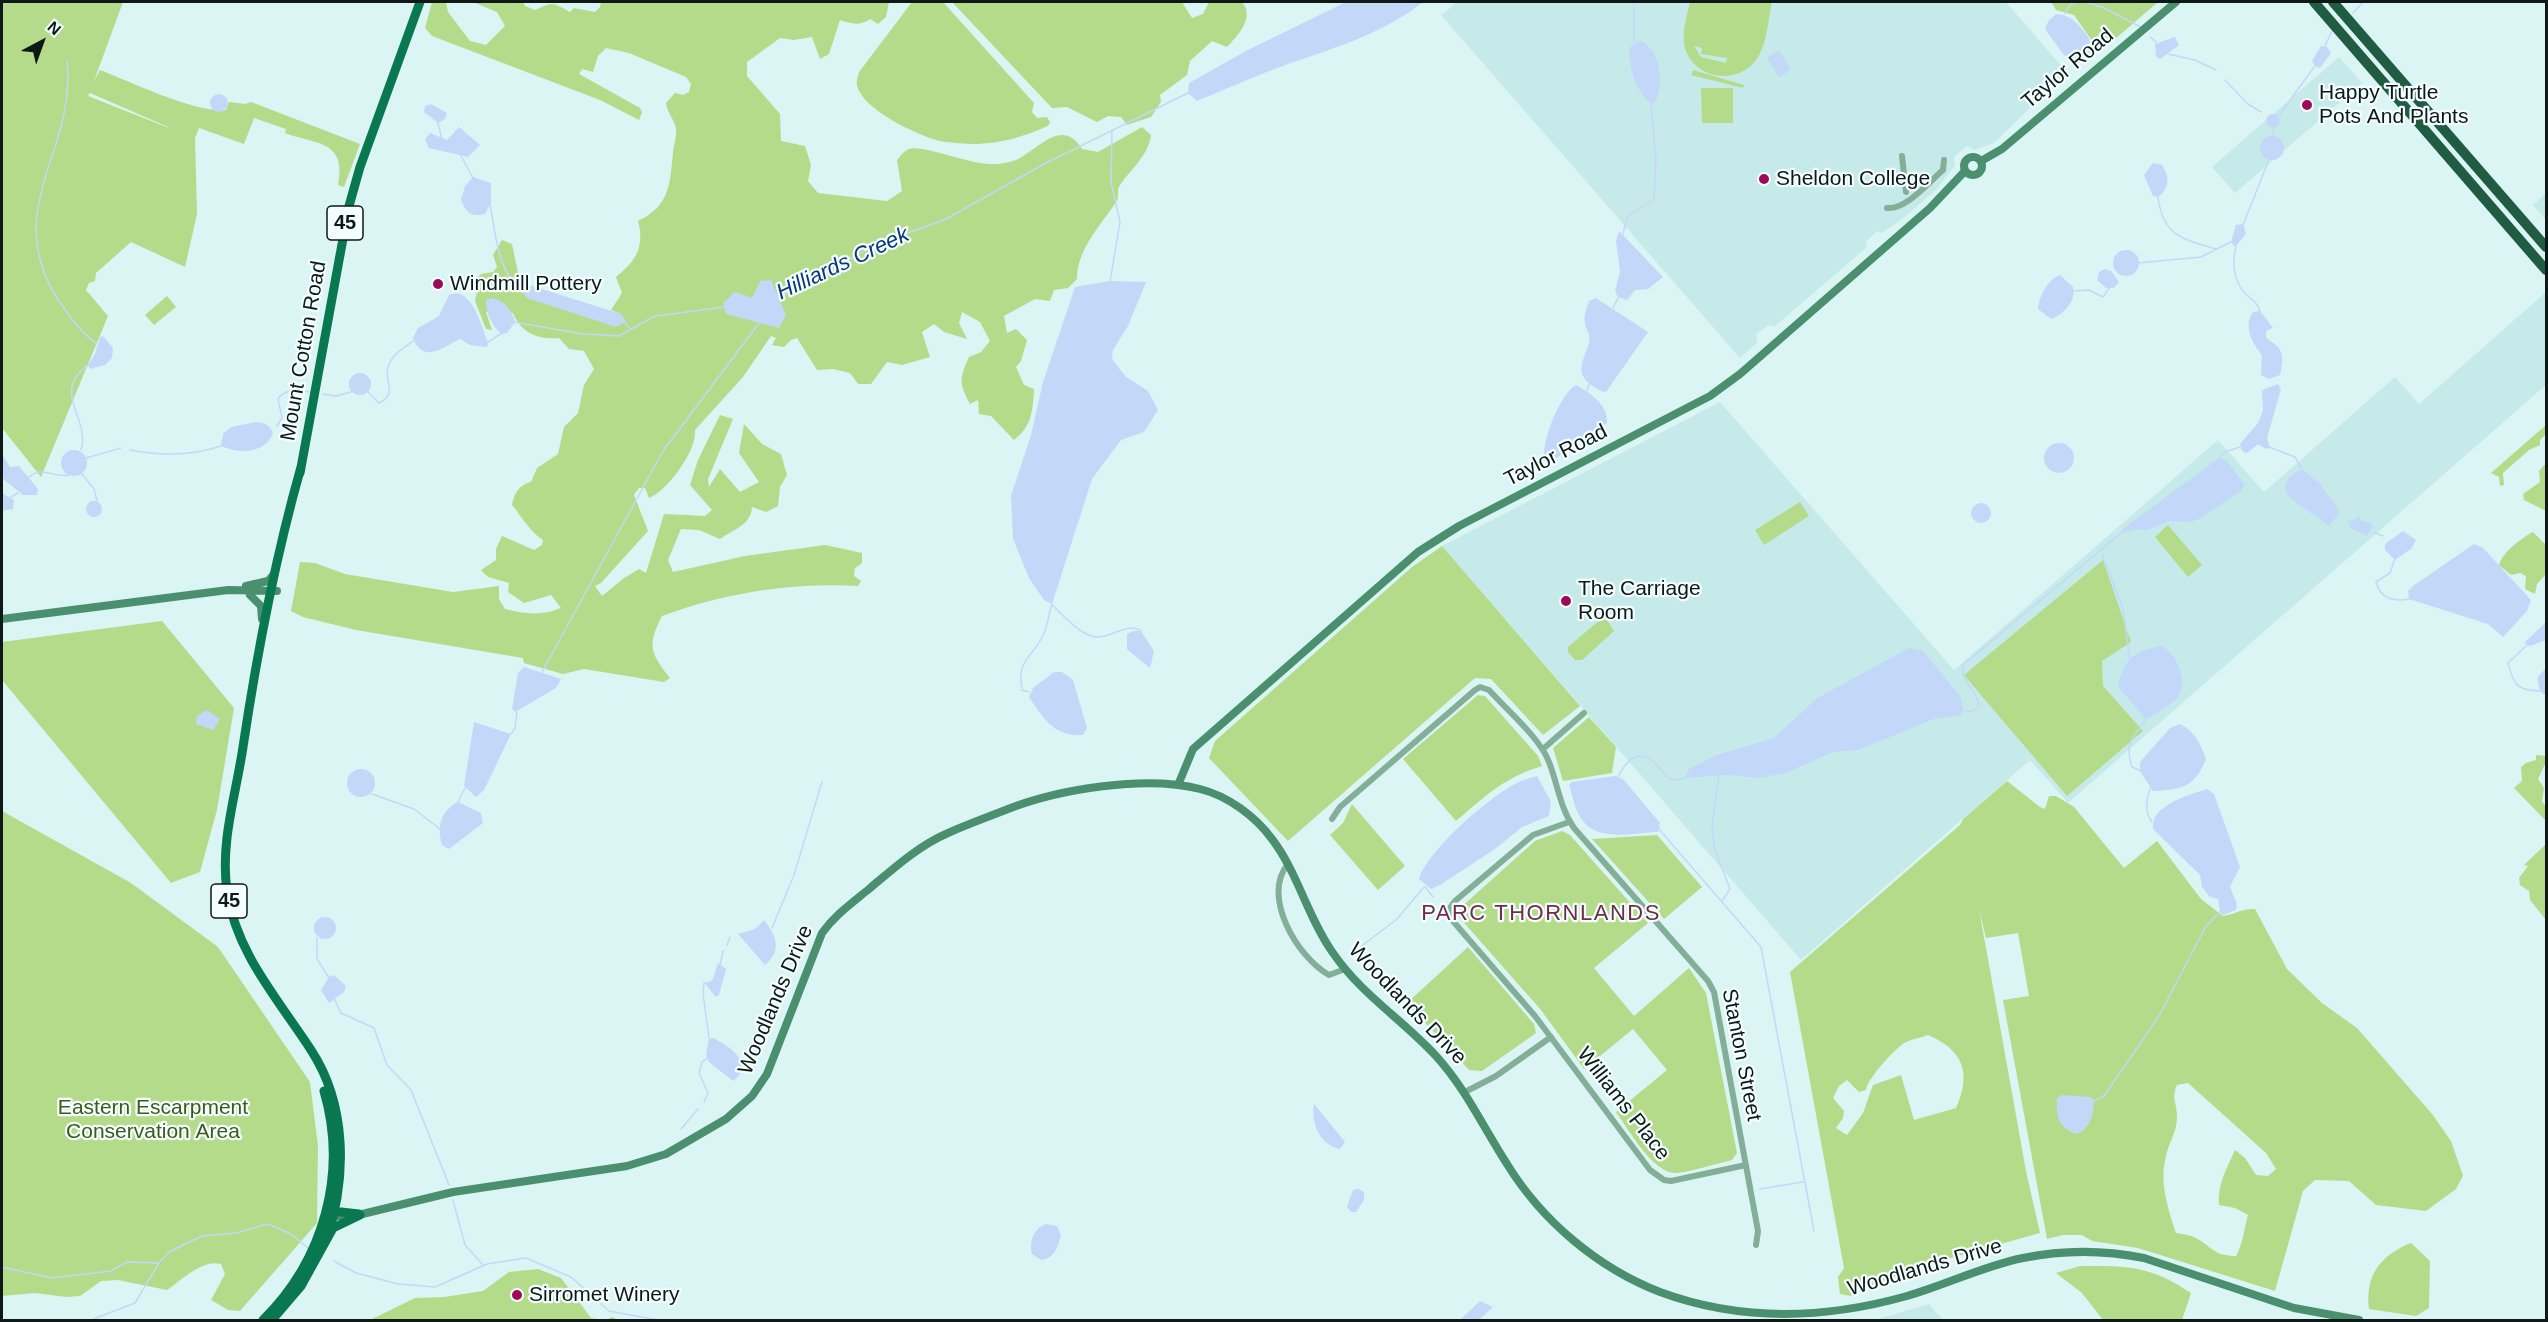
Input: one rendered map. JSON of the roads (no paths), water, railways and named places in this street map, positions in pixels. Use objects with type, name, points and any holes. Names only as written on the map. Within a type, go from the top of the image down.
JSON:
[{"type":"highway","points":[[2314,2],[2547,270]]},
{"type":"highway","points":[[2333,2],[2547,247]]},
{"type":"main road","name":"Mount Cotton Road","points":[[327,1238],[341,1169],[339,1124],[327,1081],[302,1036],[251,960],[238,934],[230,907],[225,854],[258,662],[301,467],[349,206],[360,167],[420,2]]},
{"type":"main road","name":"Taylor Road","points":[[1981,161],[2002,149],[2176,2]]},
{"type":"main road","points":[[1977,157],[1981,161],[1981,170],[1977,174],[1970,175],[1965,171],[1965,162],[1969,158],[1977,157]]},
{"type":"main road","name":"Taylor Road","points":[[1178,785],[1192,749],[1418,552],[1459,526],[1710,396],[1740,374],[1930,208],[1965,171]]},
{"type":"main road","name":"Mount Cotton Road","points":[[243,748],[249,733],[274,593],[276,567],[301,467]]},
{"type":"main road","points":[[2,619],[225,591],[268,581],[276,567]]},
{"type":"main road","points":[[225,591],[274,593]]},
{"type":"main road","points":[[225,591],[250,595],[274,593]]},
{"type":"main road","points":[[250,595],[257,599],[262,610],[258,662]]},
{"type":"main road","name":"Woodlands Drive","points":[[361,1213],[453,1192],[627,1166],[666,1154],[726,1119],[752,1096],[767,1074],[822,933],[833,918],[908,857],[946,834],[1045,795],[1089,788],[1178,785],[1217,795],[1239,807],[1266,832],[1288,864],[1320,932],[1345,969],[1433,1053],[1465,1092],[1508,1166],[1532,1199],[1559,1227],[1588,1251],[1622,1274],[1659,1291],[1700,1305],[1774,1316],[1822,1314],[1908,1296],[2020,1259],[2082,1252],[2119,1253],[2144,1258],[2294,1308],[2346,1320],[2359,1320]]},
{"type":"main road","points":[[264,1320],[289,1291],[305,1266],[320,1234],[328,1203],[333,1159],[331,1121],[320,1078],[302,1036]]},
{"type":"main road","points":[[339,1124],[346,1154],[344,1200],[348,1209],[361,1213]]},
{"type":"main road","points":[[264,1320],[286,1300],[305,1272],[333,1214],[328,1203]]},
{"type":"main road","points":[[333,1214],[361,1213]]},
{"type":"main road","points":[[272,1320],[301,1286],[335,1226],[361,1213]]},
{"type":"street","points":[[1902,156],[1906,192]]},
{"type":"street","points":[[1887,208],[1900,207],[1943,170],[1944,160]]},
{"type":"street","name":"Stanton Street","points":[[1332,819],[1349,799],[1480,687],[1489,690],[1543,749],[1569,822],[1708,981],[1714,992],[1758,1231],[1756,1245]]},
{"type":"street","points":[[1543,749],[1584,713]]},
{"type":"street","name":"Williams Place","points":[[1569,822],[1533,835],[1450,908],[1452,920],[1535,1016],[1642,1161],[1658,1176],[1671,1181],[1746,1165]]},
{"type":"street","points":[[1288,864],[1280,876],[1279,886],[1287,929],[1293,941],[1321,970],[1329,975],[1345,969]]},
{"type":"street","name":"Williams Place","points":[[1465,1092],[1496,1076],[1551,1037]]},
{"type":"waterway","points":[[1634,2],[1634,42]]},
{"type":"waterway","points":[[2065,14],[2070,5],[2077,2]]},
{"type":"waterway","points":[[2084,2],[2102,7],[2141,27]]},
{"type":"waterway","points":[[2353,13],[2363,2]]},
{"type":"waterway","points":[[2324,48],[2332,31]]},
{"type":"waterway","points":[[2150,37],[2156,42]]},
{"type":"waterway","points":[[2168,54],[2195,60],[2216,70]]},
{"type":"waterway","points":[[67,62],[67,94],[62,124],[44,180],[38,208],[36,237],[42,267],[58,300],[79,328],[97,344]]},
{"type":"waterway","points":[[2277,118],[2315,66]]},
{"type":"waterway","points":[[2225,80],[2248,104],[2261,112]]},
{"type":"waterway","name":"Hilliards Creek","points":[[780,297],[877,244],[946,219],[1046,163],[1188,93]]},
{"type":"waterway","points":[[1623,234],[1627,217],[1654,199],[1656,160],[1651,102]]},
{"type":"waterway","points":[[438,123],[442,139]]},
{"type":"waterway","points":[[2273,128],[2274,138]]},
{"type":"waterway","points":[[1110,282],[1120,222],[1111,182],[1112,130]]},
{"type":"waterway","points":[[461,156],[473,178]]},
{"type":"waterway","points":[[2243,225],[2270,157]]},
{"type":"waterway","points":[[2158,197],[2164,220],[2176,234],[2216,249]]},
{"type":"waterway","points":[[490,204],[503,264],[514,284],[523,292]]},
{"type":"waterway","points":[[2138,263],[2201,257],[2231,242]]},
{"type":"waterway","points":[[2236,247],[2235,274],[2242,290],[2255,302],[2260,312]]},
{"type":"waterway","points":[[2074,291],[2089,290],[2103,297],[2109,288]]},
{"type":"waterway","points":[[1613,308],[1619,296]]},
{"type":"waterway","name":"Hilliards Creek","points":[[514,322],[583,334],[619,336],[655,316],[725,307]]},
{"type":"waterway","points":[[622,321],[630,328]]},
{"type":"waterway","points":[[542,672],[663,451],[759,323]]},
{"type":"waterway","name":"Hilliards Creek","points":[[488,342],[502,333]]},
{"type":"waterway","name":"Hilliards Creek","points":[[368,392],[379,403],[385,399],[390,390],[387,374],[390,362],[398,352],[415,340]]},
{"type":"waterway","points":[[81,450],[83,439],[74,406],[72,385],[77,375],[88,365]]},
{"type":"waterway","points":[[1587,391],[1589,384]]},
{"type":"waterway","points":[[277,426],[282,418],[278,399],[284,393],[292,391],[309,392]]},
{"type":"waterway","name":"Hilliards Creek","points":[[323,394],[336,396],[354,391]]},
{"type":"waterway","points":[[130,450],[176,454],[198,452],[221,446]]},
{"type":"waterway","points":[[2219,459],[2225,452],[2240,447]]},
{"type":"waterway","points":[[2269,447],[2295,457],[2302,469]]},
{"type":"waterway","points":[[86,458],[121,448]]},
{"type":"waterway","points":[[29,477],[39,472],[69,475]]},
{"type":"waterway","points":[[82,474],[94,489],[97,501]]},
{"type":"waterway","points":[[11,497],[18,493]]},
{"type":"waterway","points":[[2347,521],[2352,523]]},
{"type":"waterway","points":[[2373,532],[2383,536]]},
{"type":"waterway","points":[[1965,711],[1973,711],[1979,706],[1976,695],[1964,676],[1963,665],[2121,533]]},
{"type":"waterway","points":[[2102,554],[2123,609],[2130,659]]},
{"type":"waterway","points":[[2395,558],[2390,573],[2376,582],[2378,588],[2389,598],[2410,599]]},
{"type":"waterway","points":[[1029,692],[1022,690],[1022,671],[1027,658],[1044,633],[1052,604]]},
{"type":"waterway","points":[[1052,605],[1077,628],[1095,637],[1107,636],[1130,628],[1141,631]]},
{"type":"waterway","points":[[2527,645],[2508,663],[2515,682],[2521,688],[2540,691]]},
{"type":"waterway","points":[[511,734],[515,728],[517,711]]},
{"type":"waterway","points":[[2141,771],[2132,767],[2129,746],[2146,719]]},
{"type":"waterway","points":[[1618,777],[1628,762],[1637,756],[1642,756],[1654,762],[1668,778],[1675,780],[1685,778]]},
{"type":"waterway","points":[[1719,775],[1712,825],[1714,847],[1730,889],[1722,901]]},
{"type":"waterway","points":[[772,928],[794,875],[822,782]]},
{"type":"waterway","points":[[2151,787],[2147,805],[2152,822]]},
{"type":"waterway","points":[[458,802],[465,788]]},
{"type":"waterway","points":[[372,794],[414,809],[440,829]]},
{"type":"waterway","points":[[1658,828],[1761,947],[1814,1231]]},
{"type":"waterway","points":[[1352,953],[1396,920],[1424,887]]},
{"type":"waterway","points":[[1425,887],[1433,897]]},
{"type":"waterway","points":[[2094,1101],[2104,1096],[2159,1016],[2206,926],[2220,912]]},
{"type":"waterway","points":[[727,945],[730,937]]},
{"type":"waterway","points":[[317,938],[317,959],[329,978]]},
{"type":"waterway","points":[[720,965],[723,951]]},
{"type":"waterway","points":[[709,1038],[703,994],[704,983],[710,983]]},
{"type":"waterway","points":[[334,998],[341,1013],[374,1028],[387,1065],[411,1090],[449,1185]]},
{"type":"waterway","points":[[704,1102],[708,1093],[699,1073],[702,1062],[708,1058]]},
{"type":"waterway","points":[[681,1129],[698,1109]]},
{"type":"waterway","points":[[1760,1189],[1803,1182]]},
{"type":"waterway","points":[[453,1200],[465,1245],[483,1265]]},
{"type":"waterway","points":[[91,1320],[135,1303],[159,1263],[169,1252],[202,1236],[236,1233],[268,1224],[291,1234],[309,1249]]},
{"type":"waterway","points":[[334,1261],[356,1273],[398,1284],[435,1287],[487,1264],[526,1258],[571,1277],[609,1311],[658,1320]]},
{"type":"waterway","points":[[2,1267],[52,1278],[111,1271],[127,1262],[158,1263]]},
{"type":"place","name":"Happy Turtle Pots And Plants","points":[[2307,105]]},
{"type":"place","name":"Sheldon College","points":[[1764,179]]},
{"type":"place","name":"Windmill Pottery","points":[[438,284]]},
{"type":"place","name":"The Carriage Room","points":[[1566,601]]},
{"type":"place","name":"Sirromet Winery","points":[[517,1295]]},
{"type":"district","name":"PARC THORNLANDS","points":[[1541,914]]},
{"type":"park label","name":"Eastern Escarpment Conservation Area","points":[[153,1120]]}]
